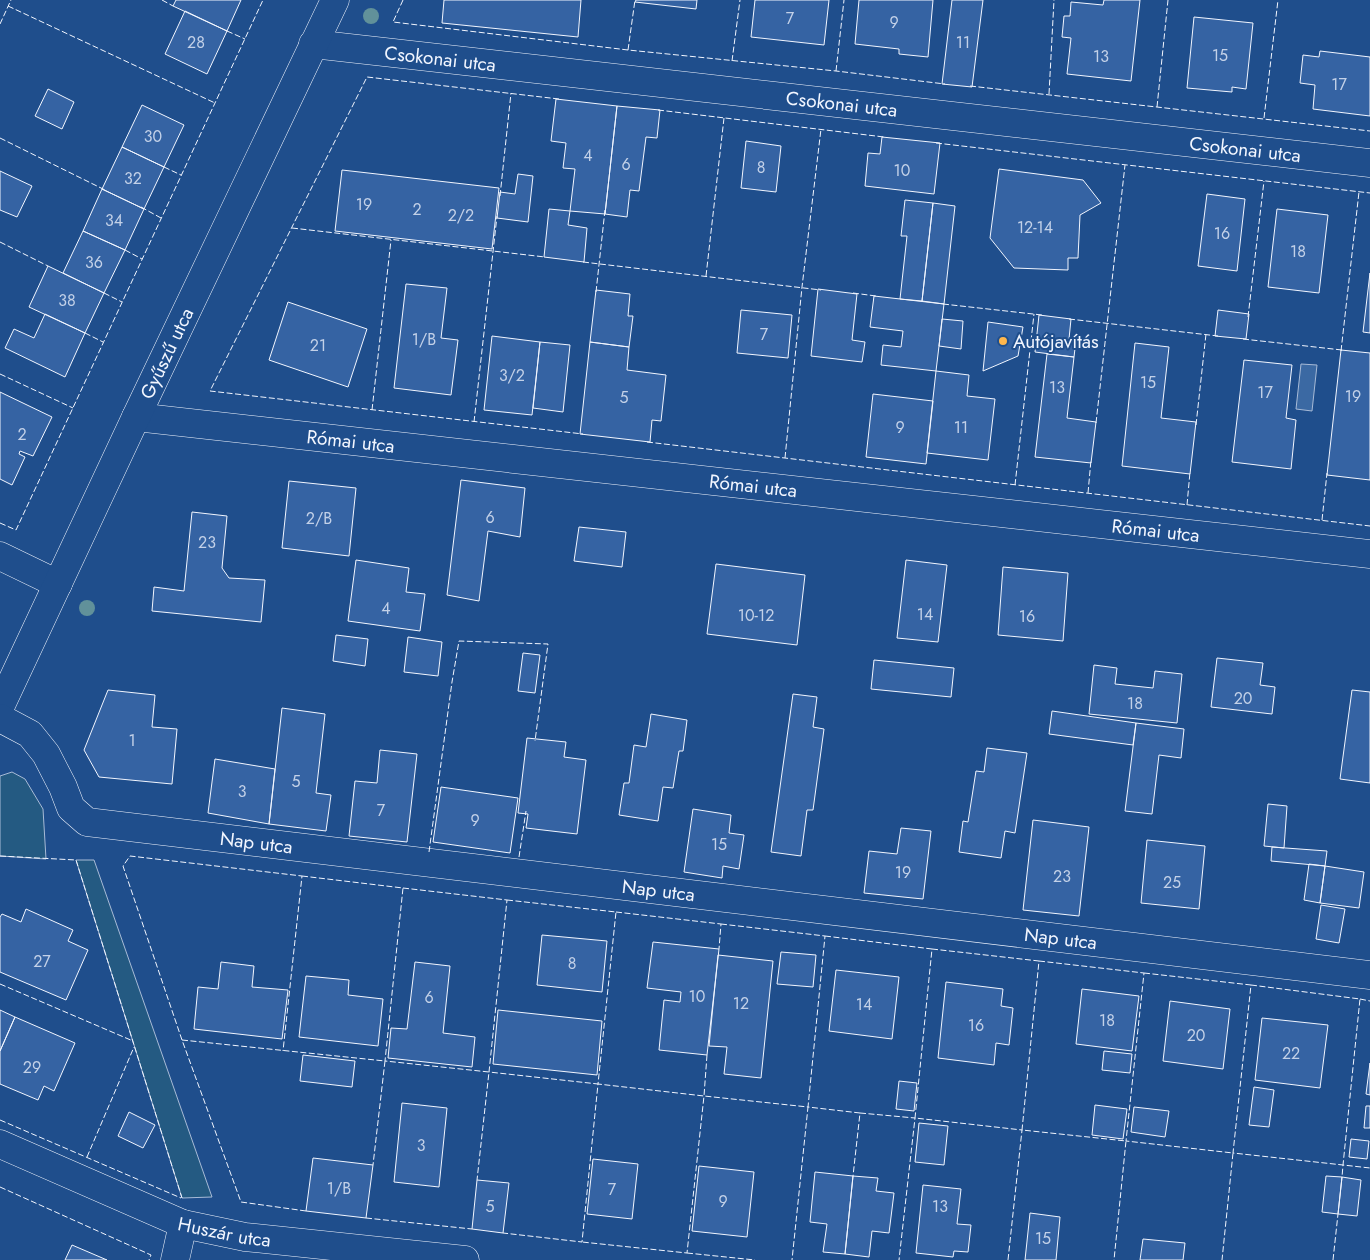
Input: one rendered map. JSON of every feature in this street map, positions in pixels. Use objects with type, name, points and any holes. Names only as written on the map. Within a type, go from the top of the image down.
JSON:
[{"type":"street","name":"Gyűszű utca","points":[[0,707],[335,0]]},
{"type":"street","name":"Csokonai utca","points":[[313,44],[1370,163]]},
{"type":"street","name":"Római utca","points":[[136,417],[1370,554]]},
{"type":"street","points":[[0,556],[58,584]]},
{"type":"street","name":"Nap utca","points":[[0,718],[30,734],[46,754],[63,787],[71,808],[87,822],[1370,975]]},
{"type":"street","name":"Huszár utca","points":[[0,1144],[183,1224],[245,1237],[465,1260]]},
{"type":"street","points":[[175,1260],[183,1224]]},
{"type":"shaded area","points":[[1301,364],[1317,365],[1312,411],[1296,409]]},
{"type":"shaded area","points":[[12,772],[25,779],[43,809],[46,859],[0,856],[0,776]]},
{"type":"shaded area","points":[[76,860],[94,860],[212,1197],[182,1198]]},
{"type":"building","points":[[176,0],[241,0],[227,31],[173,6]]},
{"type":"building","points":[[444,0],[581,0],[578,37],[442,23]]},
{"type":"building","points":[[636,0],[697,0],[696,9],[635,2]]},
{"type":"building","points":[[755,0],[829,0],[824,45],[751,37]]},
{"type":"building","points":[[859,0],[933,0],[928,57],[899,54],[899,49],[855,44]]},
{"type":"building","points":[[952,0],[983,0],[972,87],[942,84]]},
{"type":"building","points":[[1104,0],[1140,0],[1131,81],[1067,74],[1071,38],[1062,37],[1064,16],[1070,16],[1071,2],[1103,5]]},
{"type":"building","points":[[185,11],[227,31],[207,74],[165,54]]},
{"type":"building","points":[[1194,17],[1253,23],[1246,89],[1232,87],[1232,92],[1187,88]]},
{"type":"building","points":[[1320,51],[1370,57],[1370,116],[1313,109],[1315,85],[1300,83],[1303,55],[1319,57]]},
{"type":"building","points":[[48,89],[74,102],[62,129],[35,116]]},
{"type":"building","points":[[556,99],[617,106],[605,214],[570,211],[575,169],[563,168],[566,143],[551,141]]},
{"type":"building","points":[[142,105],[184,125],[164,167],[122,147]]},
{"type":"building","points":[[617,106],[660,110],[657,138],[646,137],[639,191],[630,190],[627,217],[605,214]]},
{"type":"building","points":[[882,137],[940,143],[934,194],[865,186],[868,153],[880,154]]},
{"type":"building","points":[[746,141],[781,146],[776,192],[741,188]]},
{"type":"building","points":[[122,147],[164,167],[144,209],[102,189]]},
{"type":"building","points":[[999,169],[1083,180],[1101,203],[1080,215],[1078,258],[1068,258],[1068,270],[1014,268],[990,238]]},
{"type":"building","points":[[342,170],[499,188],[492,249],[335,231]]},
{"type":"building","points":[[0,171],[32,186],[17,217],[0,210]]},
{"type":"building","points":[[518,174],[533,176],[528,222],[497,218],[500,192],[515,194]]},
{"type":"building","points":[[102,189],[144,209],[125,250],[83,231]]},
{"type":"building","points":[[1207,194],[1245,199],[1237,271],[1198,266]]},
{"type":"building","points":[[905,200],[933,203],[922,301],[900,299],[907,236],[901,236]]},
{"type":"building","points":[[933,203],[955,206],[944,304],[922,301]]},
{"type":"building","points":[[549,209],[570,211],[568,225],[587,228],[584,262],[544,257]]},
{"type":"building","points":[[1277,209],[1328,215],[1319,293],[1268,287]]},
{"type":"building","points":[[83,231],[125,250],[104,293],[63,273]]},
{"type":"building","points":[[48,266],[104,293],[85,333],[29,307]]},
{"type":"building","points":[[1370,273],[1370,333],[1363,332]]},
{"type":"building","points":[[406,284],[447,288],[441,338],[458,340],[451,395],[394,388]]},
{"type":"building","points":[[818,289],[857,294],[852,340],[865,342],[862,362],[811,356]]},
{"type":"building","points":[[596,290],[630,294],[628,316],[633,316],[629,347],[590,342]]},
{"type":"building","points":[[874,296],[944,304],[936,371],[881,365],[883,345],[901,347],[903,331],[870,327]]},
{"type":"building","points":[[288,302],[367,329],[348,387],[269,360]]},
{"type":"building","points":[[741,310],[792,315],[788,358],[737,353]]},
{"type":"building","points":[[1218,310],[1249,314],[1246,339],[1215,336]]},
{"type":"building","points":[[45,314],[85,333],[65,377],[5,348],[14,329],[34,338]]},
{"type":"building","points":[[1039,315],[1071,319],[1069,339],[1076,340],[1074,357],[1035,352]]},
{"type":"building","points":[[942,319],[963,321],[961,349],[939,346]]},
{"type":"building","name":"Autójavítás","points":[[988,322],[1023,327],[1018,356],[983,371]]},
{"type":"building","points":[[492,336],[540,342],[532,415],[484,410]]},
{"type":"building","points":[[540,342],[570,345],[563,412],[533,408]]},
{"type":"building","points":[[590,342],[629,347],[627,370],[666,375],[661,421],[652,420],[650,442],[580,434]]},
{"type":"building","points":[[1135,343],[1169,347],[1161,418],[1196,422],[1190,474],[1122,466]]},
{"type":"building","points":[[1341,350],[1370,353],[1370,480],[1327,475]]},
{"type":"building","points":[[1047,354],[1074,357],[1067,418],[1096,422],[1091,463],[1035,457]]},
{"type":"building","points":[[1244,360],[1292,365],[1286,418],[1296,420],[1291,469],[1232,462]]},
{"type":"building","points":[[936,371],[969,375],[967,396],[995,399],[988,460],[927,453]]},
{"type":"building","points":[[0,392],[52,417],[33,456],[20,451],[19,454],[25,457],[12,485],[0,479]]},
{"type":"building","points":[[873,394],[933,401],[926,464],[866,457]]},
{"type":"building","points":[[461,480],[525,488],[520,537],[488,531],[479,601],[447,595]]},
{"type":"building","points":[[289,481],[356,488],[349,556],[282,548]]},
{"type":"building","points":[[192,512],[227,516],[222,568],[229,578],[265,580],[261,622],[152,611],[154,587],[184,591]]},
{"type":"building","points":[[579,527],[626,532],[622,567],[574,561]]},
{"type":"building","points":[[356,560],[409,568],[406,592],[425,594],[420,631],[348,621]]},
{"type":"building","points":[[906,560],[947,565],[938,642],[897,638]]},
{"type":"building","points":[[716,564],[805,575],[797,645],[707,634]]},
{"type":"building","points":[[1003,567],[1068,573],[1063,641],[998,635]]},
{"type":"building","points":[[336,635],[368,639],[365,666],[333,661]]},
{"type":"building","points":[[408,637],[442,642],[438,676],[404,672]]},
{"type":"building","points":[[523,653],[540,655],[535,693],[518,691]]},
{"type":"building","points":[[1217,658],[1263,663],[1260,685],[1275,687],[1272,714],[1211,707]]},
{"type":"building","points":[[874,660],[954,668],[951,697],[871,689]]},
{"type":"building","points":[[1094,665],[1117,668],[1115,684],[1153,688],[1155,671],[1182,674],[1177,723],[1089,714]]},
{"type":"building","points":[[108,690],[155,695],[152,727],[177,729],[172,784],[99,777],[84,750]]},
{"type":"building","points":[[1352,690],[1370,692],[1370,783],[1340,779]]},
{"type":"building","points":[[793,694],[817,697],[813,727],[824,729],[813,810],[807,810],[801,856],[771,852]]},
{"type":"building","points":[[282,708],[325,714],[316,793],[331,795],[326,831],[269,824]]},
{"type":"building","points":[[1052,711],[1136,723],[1133,745],[1049,734]]},
{"type":"building","points":[[651,714],[687,720],[683,751],[679,751],[673,788],[663,787],[658,821],[619,815],[624,783],[629,783],[634,745],[646,747]]},
{"type":"building","points":[[1136,723],[1184,729],[1181,758],[1159,755],[1152,814],[1125,811]]},
{"type":"building","points":[[527,738],[566,742],[564,757],[586,760],[577,834],[526,828],[528,814],[518,813]]},
{"type":"building","points":[[987,748],[1027,753],[1015,833],[1005,831],[1001,858],[959,852],[963,821],[968,822],[976,771],[984,772]]},
{"type":"building","points":[[380,750],[417,754],[407,842],[349,836],[355,781],[377,783]]},
{"type":"building","points":[[215,759],[275,769],[269,824],[208,813]]},
{"type":"building","points":[[441,787],[518,798],[510,853],[433,842]]},
{"type":"building","points":[[1268,804],[1287,806],[1284,848],[1264,846]]},
{"type":"building","points":[[693,809],[731,815],[729,833],[744,835],[739,869],[723,866],[722,878],[684,872]]},
{"type":"building","points":[[1033,820],[1089,827],[1079,916],[1023,910]]},
{"type":"building","points":[[901,828],[931,831],[923,899],[864,893],[869,851],[897,854]]},
{"type":"building","points":[[1147,840],[1205,846],[1199,909],[1141,903]]},
{"type":"building","points":[[1272,847],[1327,851],[1325,866],[1271,861]]},
{"type":"building","points":[[1309,864],[1325,866],[1320,903],[1304,900]]},
{"type":"building","points":[[1325,866],[1364,872],[1359,908],[1320,903]]},
{"type":"building","points":[[1321,905],[1345,909],[1339,943],[1316,939]]},
{"type":"building","points":[[26,909],[73,930],[68,941],[88,950],[66,1000],[0,972],[0,917],[2,914],[21,922]]},
{"type":"building","points":[[542,935],[607,941],[602,992],[537,985]]},
{"type":"building","points":[[653,942],[719,949],[707,1055],[659,1050],[664,1000],[680,1002],[681,992],[647,988]]},
{"type":"building","points":[[781,952],[816,955],[813,987],[777,984]]},
{"type":"building","points":[[718,955],[773,961],[761,1078],[724,1074],[727,1047],[709,1046]]},
{"type":"building","points":[[221,962],[254,966],[252,987],[288,990],[282,1039],[194,1029],[198,987],[218,989]]},
{"type":"building","points":[[415,962],[450,966],[443,1033],[475,1037],[472,1067],[388,1058],[391,1028],[407,1029]]},
{"type":"building","points":[[836,970],[899,977],[892,1039],[829,1031]]},
{"type":"building","points":[[306,976],[349,980],[348,995],[383,999],[378,1046],[299,1037]]},
{"type":"building","points":[[946,982],[1003,989],[1001,1006],[1013,1008],[1009,1045],[996,1043],[994,1065],[938,1058]]},
{"type":"building","points":[[1082,989],[1139,996],[1132,1051],[1076,1044]]},
{"type":"building","points":[[1170,1001],[1230,1009],[1223,1069],[1163,1061]]},
{"type":"building","points":[[0,1010],[15,1017],[0,1051]]},
{"type":"building","points":[[498,1010],[602,1021],[597,1075],[493,1064]]},
{"type":"building","points":[[15,1017],[75,1043],[54,1091],[44,1086],[38,1100],[0,1084],[0,1051]]},
{"type":"building","points":[[1262,1018],[1328,1025],[1320,1088],[1255,1080]]},
{"type":"building","points":[[1104,1051],[1132,1054],[1130,1073],[1102,1070]]},
{"type":"building","points":[[303,1055],[355,1061],[352,1087],[300,1081]]},
{"type":"building","points":[[1370,1063],[1370,1095],[1366,1094]]},
{"type":"building","points":[[899,1081],[917,1083],[914,1111],[896,1109]]},
{"type":"building","points":[[1254,1087],[1274,1090],[1269,1127],[1249,1125]]},
{"type":"building","points":[[402,1103],[447,1108],[439,1187],[394,1182]]},
{"type":"building","points":[[1095,1105],[1127,1109],[1123,1139],[1092,1135]]},
{"type":"building","points":[[1366,1106],[1370,1106],[1370,1128],[1364,1128]]},
{"type":"building","points":[[1134,1107],[1169,1111],[1165,1137],[1131,1132]]},
{"type":"building","points":[[129,1112],[155,1125],[143,1148],[118,1136]]},
{"type":"building","points":[[919,1123],[948,1126],[944,1165],[915,1162]]},
{"type":"building","points":[[1351,1139],[1369,1141],[1367,1159],[1349,1157]]},
{"type":"building","points":[[313,1158],[373,1165],[366,1218],[306,1211]]},
{"type":"building","points":[[593,1159],[638,1164],[632,1219],[587,1214]]},
{"type":"building","points":[[699,1166],[754,1172],[747,1237],[692,1231]]},
{"type":"building","points":[[815,1172],[853,1176],[845,1254],[823,1252],[827,1224],[810,1222]]},
{"type":"building","points":[[853,1176],[878,1178],[876,1191],[894,1193],[889,1233],[872,1231],[869,1257],[845,1254]]},
{"type":"building","points":[[1326,1176],[1342,1177],[1338,1214],[1322,1212]]},
{"type":"building","points":[[1342,1177],[1361,1180],[1357,1216],[1338,1214]]},
{"type":"building","points":[[477,1180],[509,1183],[503,1233],[472,1229]]},
{"type":"building","points":[[923,1185],[961,1189],[957,1224],[971,1225],[968,1252],[954,1251],[953,1257],[916,1253]]},
{"type":"building","points":[[1030,1213],[1060,1217],[1056,1260],[1025,1260]]},
{"type":"building","points":[[1143,1239],[1185,1243],[1183,1260],[1140,1260]]},
{"type":"building","points":[[72,1245],[107,1260],[65,1260]]},
{"type":"fence","points":[[0,24],[11,0]]},
{"type":"fence","points":[[162,0],[173,6]]},
{"type":"fence","points":[[0,523],[16,530],[263,0]]},
{"type":"fence","points":[[403,0],[393,22],[628,50],[945,84]]},
{"type":"fence","points":[[628,50],[635,0]]},
{"type":"fence","points":[[732,61],[740,0]]},
{"type":"fence","points":[[836,71],[844,0]]},
{"type":"fence","points":[[1049,94],[1054,0]]},
{"type":"fence","points":[[1157,107],[1168,0]]},
{"type":"fence","points":[[1264,118],[1278,0]]},
{"type":"fence","points":[[8,6],[215,103]]},
{"type":"fence","points":[[227,31],[245,39]]},
{"type":"fence","points":[[559,99],[367,77],[210,391],[583,434]]},
{"type":"fence","points":[[970,86],[1370,131]]},
{"type":"fence","points":[[500,196],[511,93]]},
{"type":"fence","points":[[658,110],[884,137]]},
{"type":"fence","points":[[706,276],[724,118]]},
{"type":"fence","points":[[785,458],[802,287],[821,129]]},
{"type":"fence","points":[[0,138],[105,190]]},
{"type":"fence","points":[[936,143],[1370,193]]},
{"type":"fence","points":[[1096,423],[1125,165]]},
{"type":"fence","points":[[164,167],[181,175]]},
{"type":"fence","points":[[1248,317],[1264,181]]},
{"type":"fence","points":[[1341,351],[1359,192]]},
{"type":"fence","points":[[141,207],[161,218]]},
{"type":"fence","points":[[596,292],[605,210]]},
{"type":"fence","points":[[474,422],[497,216]]},
{"type":"fence","points":[[292,228],[545,257]]},
{"type":"fence","points":[[372,410],[391,240]]},
{"type":"fence","points":[[0,242],[48,266]]},
{"type":"fence","points":[[125,250],[142,259]]},
{"type":"fence","points":[[583,262],[821,290]]},
{"type":"fence","points":[[104,293],[122,302]]},
{"type":"fence","points":[[853,293],[876,296]]},
{"type":"fence","points":[[943,304],[1042,315]]},
{"type":"fence","points":[[1015,485],[1034,314]]},
{"type":"fence","points":[[1069,319],[1218,336]]},
{"type":"fence","points":[[85,333],[103,342]]},
{"type":"fence","points":[[1196,425],[1206,334]]},
{"type":"fence","points":[[1243,339],[1342,350]]},
{"type":"fence","points":[[0,374],[73,408]]},
{"type":"fence","points":[[647,442],[1370,526]]},
{"type":"fence","points":[[1088,493],[1091,460]]},
{"type":"fence","points":[[1187,505],[1190,472]]},
{"type":"fence","points":[[1322,520],[1327,473]]},
{"type":"fence","points":[[429,852],[459,641],[548,644],[535,741]]},
{"type":"fence","points":[[519,857],[526,811]]},
{"type":"fence","points":[[0,856],[76,860],[182,1198]]},
{"type":"fence","points":[[182,1040],[123,866],[130,856],[302,876],[283,1051]]},
{"type":"fence","points":[[302,876],[403,888],[385,1061],[489,1072],[477,1180]]},
{"type":"fence","points":[[403,888],[507,900],[489,1072],[598,1084],[582,1242],[503,1233]]},
{"type":"fence","points":[[507,900],[616,912],[598,1084],[704,1096],[687,1253],[582,1242]]},
{"type":"fence","points":[[616,912],[721,924],[719,949]]},
{"type":"fence","points":[[721,924],[825,936],[808,1107],[860,1113],[853,1176]]},
{"type":"fence","points":[[825,936],[932,949],[915,1118],[1022,1130],[1008,1260]]},
{"type":"fence","points":[[932,949],[1039,961],[1022,1130],[1126,1141],[1114,1260]]},
{"type":"fence","points":[[1039,961],[1144,973],[1126,1141],[1233,1153],[1222,1260]]},
{"type":"fence","points":[[1144,973],[1251,985],[1233,1153],[1343,1165],[1342,1177]]},
{"type":"fence","points":[[0,984],[133,1041]]},
{"type":"fence","points":[[1251,985],[1360,999],[1343,1165],[1370,1168]]},
{"type":"fence","points":[[1360,999],[1370,1001]]},
{"type":"fence","points":[[306,1211],[241,1202],[182,1040],[385,1061],[373,1165]]},
{"type":"fence","points":[[87,1157],[134,1047]]},
{"type":"fence","points":[[707,1055],[704,1096],[808,1107],[792,1260]]},
{"type":"fence","points":[[860,1113],[915,1118],[899,1260]]},
{"type":"fence","points":[[0,1120],[181,1198]]},
{"type":"fence","points":[[0,1187],[151,1255],[149,1260]]},
{"type":"fence","points":[[1333,1260],[1338,1214]]},
{"type":"fence","points":[[366,1218],[472,1229]]},
{"type":"fence","points":[[687,1253],[755,1260]]},
{"type":"place","name":"Autójavítás","points":[[1003,341]]}]
